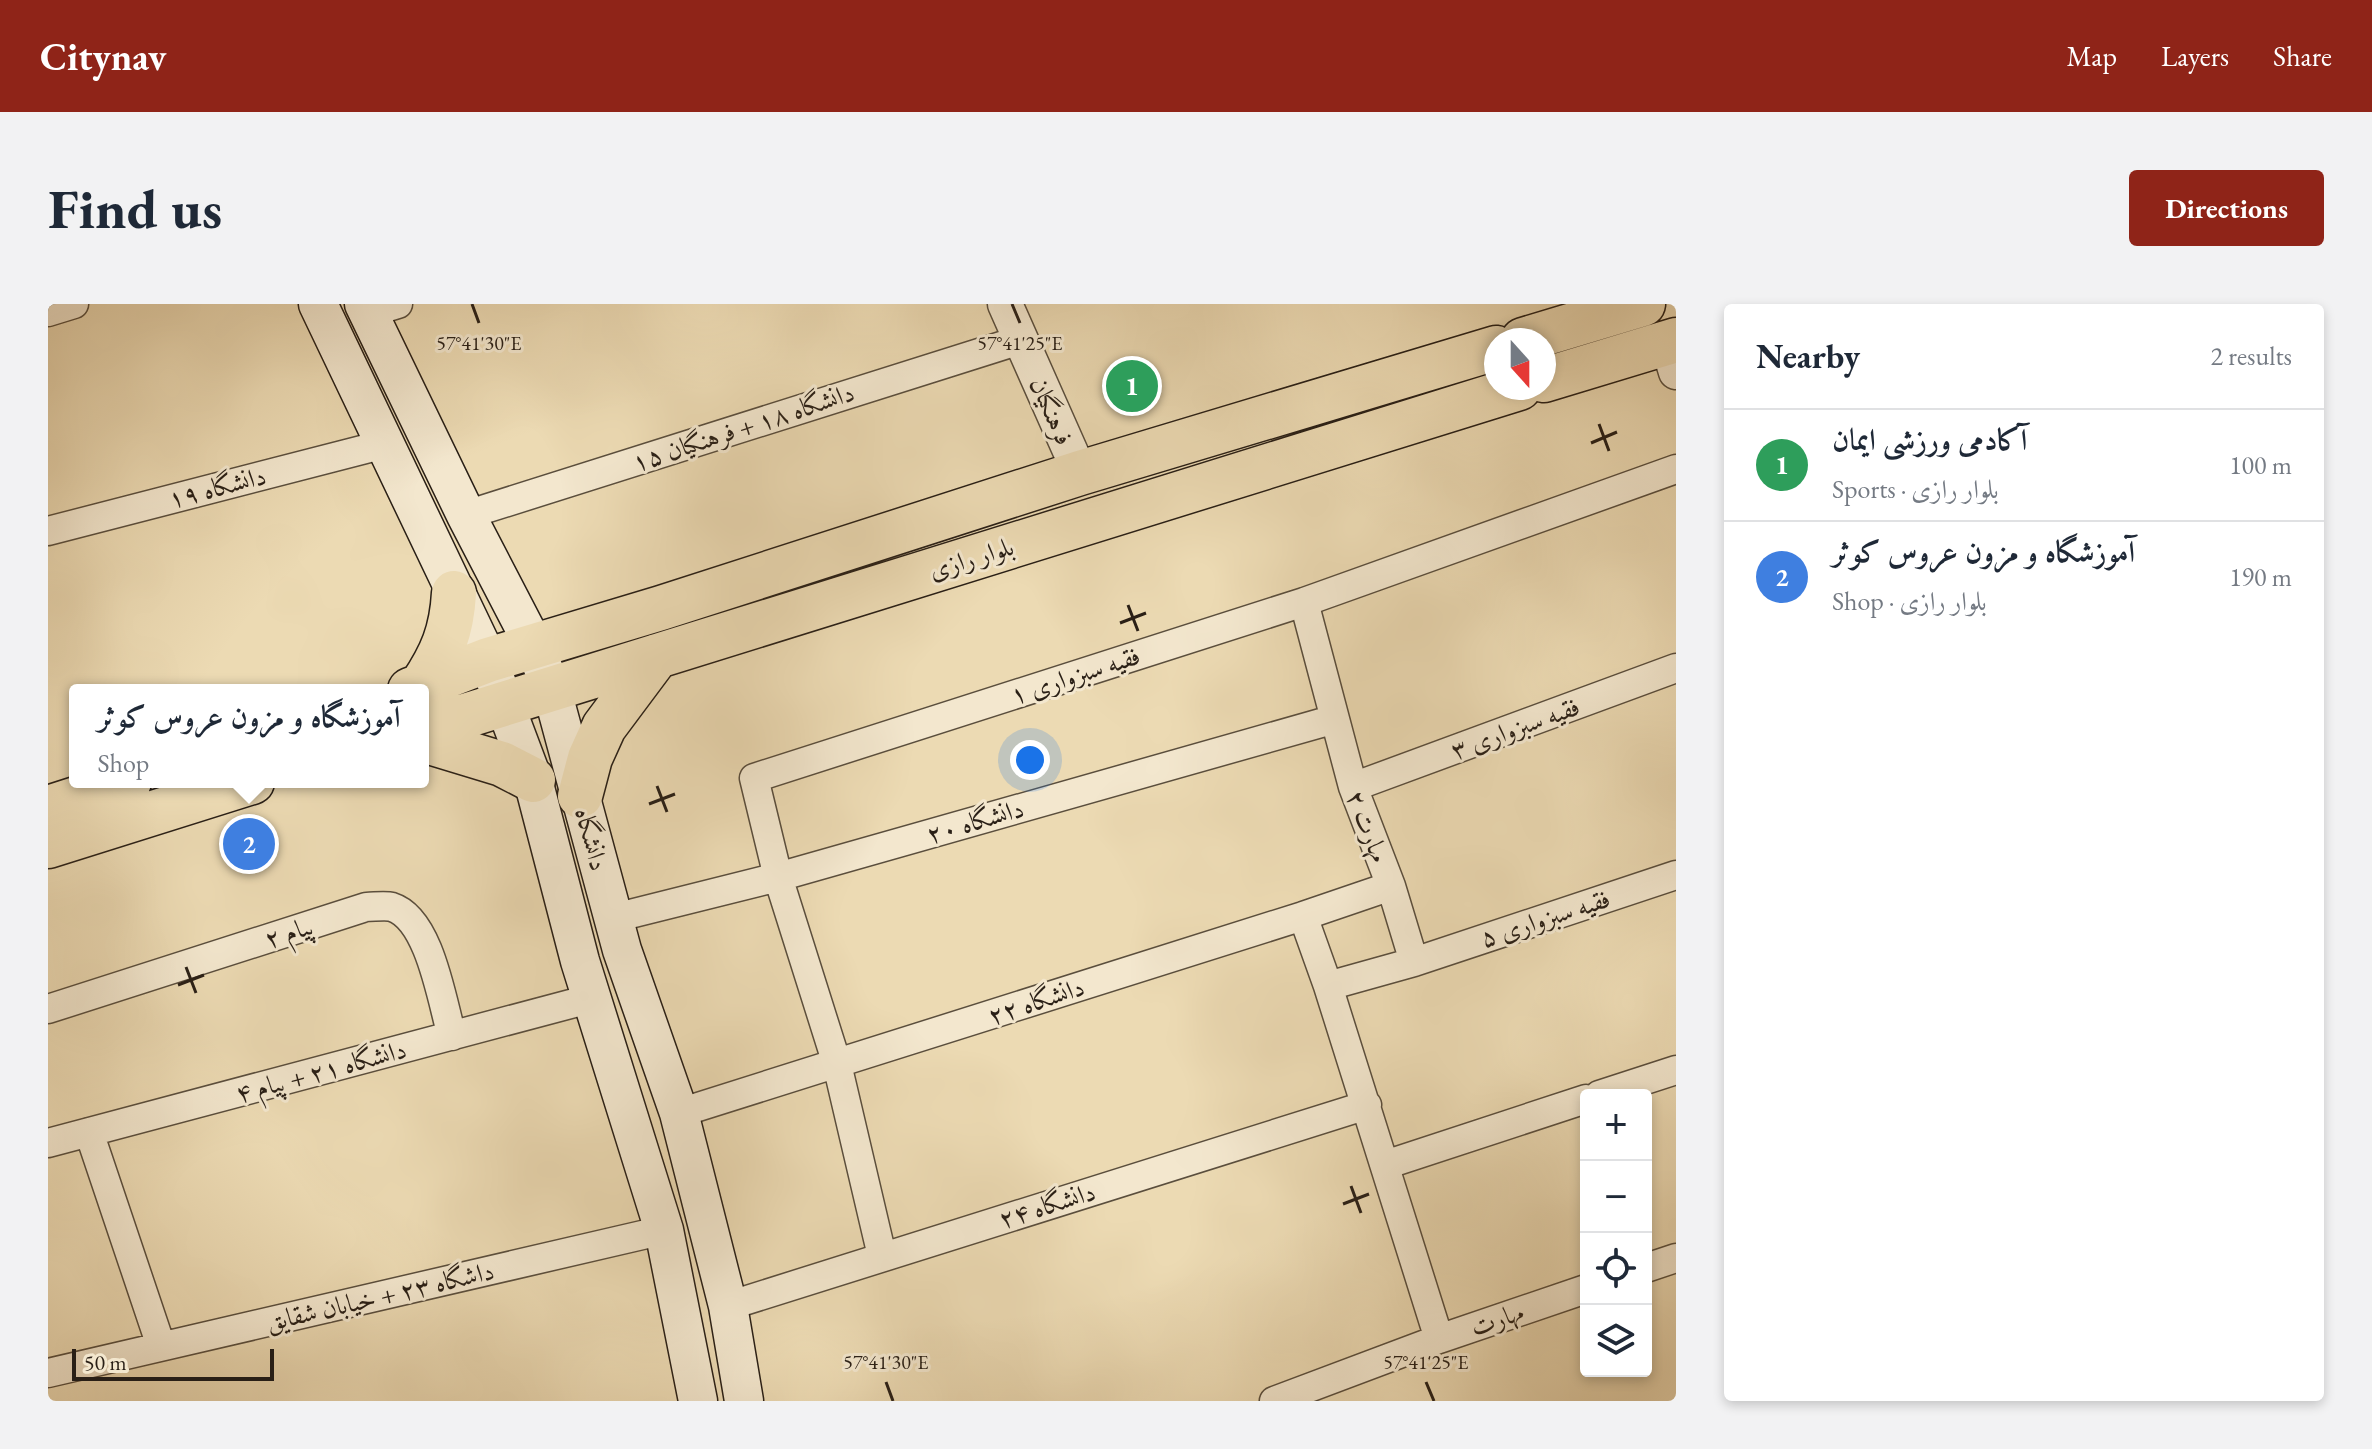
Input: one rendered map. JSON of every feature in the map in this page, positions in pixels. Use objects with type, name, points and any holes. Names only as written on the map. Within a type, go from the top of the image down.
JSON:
[{"type":"main road","name":"دانشگاه","points":[[318,304],[488,660],[533,780],[580,961],[664,1230],[698,1401]]},
{"type":"main road","points":[[1556,330],[1643,304]]},
{"type":"main road","name":"دانشگاه","points":[[377,307],[393,365],[534,646],[551,687],[618,934],[679,1113],[728,1306],[744,1401]]},
{"type":"main road","points":[[1556,377],[1673,351]]},
{"type":"main road","name":"بلوار رازی","points":[[425,684],[488,660],[661,608],[1080,473],[1484,352]]},
{"type":"main road","points":[[355,378],[393,365]]},
{"type":"main road","name":"بلوار رازی","points":[[429,727],[1484,399]]},
{"type":"main road","points":[[418,684],[437,662],[452,622],[454,593]]},
{"type":"main road","points":[[580,796],[590,758],[604,727],[666,652],[661,608]]},
{"type":"main road","points":[[429,742],[502,764],[533,780]]},
{"type":"main road","points":[[48,808],[110,788]]},
{"type":"main road","points":[[48,846],[233,788]]},
{"type":"main road","points":[[580,961],[618,934]]},
{"type":"street","points":[[48,312],[74,304]]},
{"type":"street","name":"فرهنگیان","points":[[1005,304],[1080,473]]},
{"type":"street","name":"دانشگاه ۱۸ + فرهنگیان ۱۵","points":[[466,515],[1020,340]]},
{"type":"street","name":"دانشگاه ۱۹","points":[[48,531],[385,444]]},
{"type":"street","name":"فقیه سبزواری ۱","points":[[882,1256],[837,1064],[778,877],[754,778],[1304,602],[1676,469]]},
{"type":"street","name":"مهارت ۲","points":[[1304,602],[1353,787],[1391,886],[1414,962]]},
{"type":"street","name":"فقیه سبزواری ۳","points":[[1353,787],[1676,668]]},
{"type":"street","name":"دانشگاه ۲۰","points":[[618,934],[778,877],[1335,719]]},
{"type":"street","name":"فقیه سبزواری ۵","points":[[1414,962],[1676,875]]},
{"type":"street","name":"دانشگاه ۲۲","points":[[679,1113],[1391,886]]},
{"type":"street","name":"پیام ۲","points":[[48,1009],[366,907],[392,907],[409,918],[424,939],[452,1036]]},
{"type":"street","points":[[1303,916],[1367,1105],[1439,1339]]},
{"type":"street","points":[[1328,986],[1414,962]]},
{"type":"street","name":"دانشگاه ۲۱ + پیام ۴","points":[[48,1143],[593,998]]},
{"type":"street","points":[[1617,1089],[1676,1070]]},
{"type":"street","points":[[1385,1165],[1580,1101]]},
{"type":"street","name":"دانشگاه ۲۴","points":[[728,1306],[1367,1105]]},
{"type":"street","points":[[89,1132],[161,1346]]},
{"type":"street","name":"داشگاه ۲۳ + خیابان شقایق","points":[[48,1373],[664,1230]]},
{"type":"street","points":[[1652,1266],[1676,1258]]},
{"type":"street","name":"مهارت","points":[[1274,1401],[1326,1392],[1439,1339],[1580,1291]]},
{"type":"place","name":"آکادمی ورزشی ایمان","points":[[1132,386]]},
{"type":"place","name":"آموزشگاه و مزون عروس کوثر","points":[[249,844]]}]
